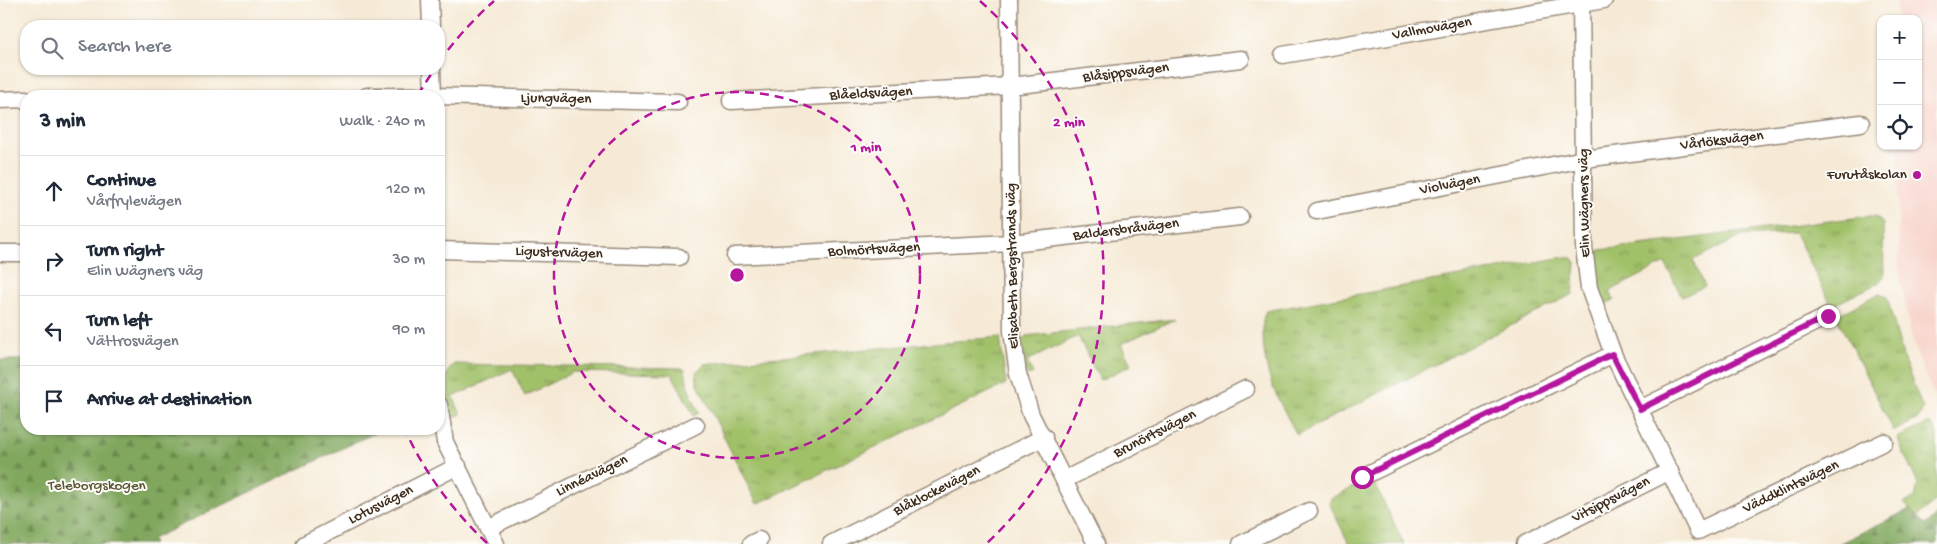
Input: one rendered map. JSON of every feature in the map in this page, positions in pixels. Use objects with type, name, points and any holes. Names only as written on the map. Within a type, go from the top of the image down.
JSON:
[{"type":"street","points":[[430,0],[431,20]]},
{"type":"street","name":"Elisabeth Bergstrands väg","points":[[1009,0],[1012,331],[1018,374],[1030,414],[1044,438],[1096,544]]},
{"type":"street","name":"Vallmovägen","points":[[1282,55],[1581,1],[1604,0]]},
{"type":"street","name":"Elin Wägners väg","points":[[1581,1],[1584,247],[1589,288],[1612,354],[1670,470],[1698,532]]},
{"type":"street","name":"Blåsippsvägen","points":[[1010,86],[1241,59]]},
{"type":"street","points":[[432,75],[433,90]]},
{"type":"street","name":"Blåeldsvägen","points":[[731,101],[1010,86]]},
{"type":"street","name":"Ljungvägen","points":[[445,96],[678,102]]},
{"type":"street","points":[[0,100],[20,99]]},
{"type":"street","name":"Vårlöksvägen","points":[[1584,159],[1861,123]]},
{"type":"street","name":"Violvägen","points":[[1317,211],[1584,159]]},
{"type":"street","name":"Baldersbråvägen","points":[[1012,243],[1240,217]]},
{"type":"street","name":"Bolmörtsvägen","points":[[735,256],[1012,243]]},
{"type":"street","name":"Ligustervägen","points":[[445,250],[679,257]]},
{"type":"street","points":[[0,253],[20,253]]},
{"type":"street","points":[[1640,409],[1828,316]]},
{"type":"street","points":[[1362,477],[1612,354]]},
{"type":"street","name":"Brunörtsvägen","points":[[1064,480],[1246,388]]},
{"type":"street","name":"Linnéavägen","points":[[488,528],[696,425]]},
{"type":"street","points":[[444,435],[445,442],[496,544]]},
{"type":"street","name":"Blåklockevägen","points":[[831,544],[1044,438]]},
{"type":"street","name":"Väddklintsvägen","points":[[1698,532],[1884,442]]},
{"type":"street","name":"Lotusvägen","points":[[305,544],[458,466]]},
{"type":"street","name":"Vitsippsvägen","points":[[1525,544],[1670,470]]},
{"type":"street","points":[[1241,544],[1309,510]]},
{"type":"shaded area","name":"Furutåskolan","points":[[1897,0],[1937,0],[1937,401],[1922,368],[1910,331],[1899,268],[1898,150],[1922,150],[1922,15],[1897,15]]},
{"type":"green space","points":[[1876,216],[1883,224],[1884,276],[1878,283],[1832,306],[1795,233],[1743,236],[1693,260],[1705,286],[1682,297],[1665,263],[1610,291],[1614,300],[1607,303],[1597,297],[1592,256],[1600,250]]},
{"type":"green space","points":[[1564,257],[1573,258],[1576,263],[1573,294],[1297,435],[1273,387],[1266,363],[1263,319],[1266,311]]},
{"type":"green space","points":[[1880,293],[1887,297],[1904,360],[1923,409],[1918,419],[1894,431],[1836,316]]},
{"type":"green space","points":[[1175,319],[1121,344],[1131,365],[1100,380],[1078,336],[1027,361],[1033,374],[1028,376],[1025,371],[1021,341],[1026,336]]},
{"type":"green space","points":[[1000,337],[1006,384],[757,504],[697,382],[696,372],[704,364]]},
{"type":"green space","name":"Teleborgskogen","points":[[0,360],[20,360],[20,435],[370,435],[152,539],[154,544],[0,544]]},
{"type":"green space","points":[[454,364],[682,368],[685,370],[688,387],[699,413],[694,416],[672,374],[573,372],[525,396],[512,369],[453,397],[461,414],[453,418],[448,403],[446,382],[447,375]]},
{"type":"green space","points":[[1930,424],[1937,433],[1937,500],[1917,517],[1904,503],[1915,498],[1918,484],[1897,438]]},
{"type":"green space","points":[[1372,478],[1404,544],[1349,544],[1329,503],[1331,498]]},
{"type":"green space","points":[[1910,509],[1925,525],[1937,515],[1937,544],[1838,544]]},
{"type":"place","name":"Furutåskolan","points":[[1917,175]]},
{"type":"route","points":[[1362,477],[1612,354],[1640,409],[1828,316]]}]
